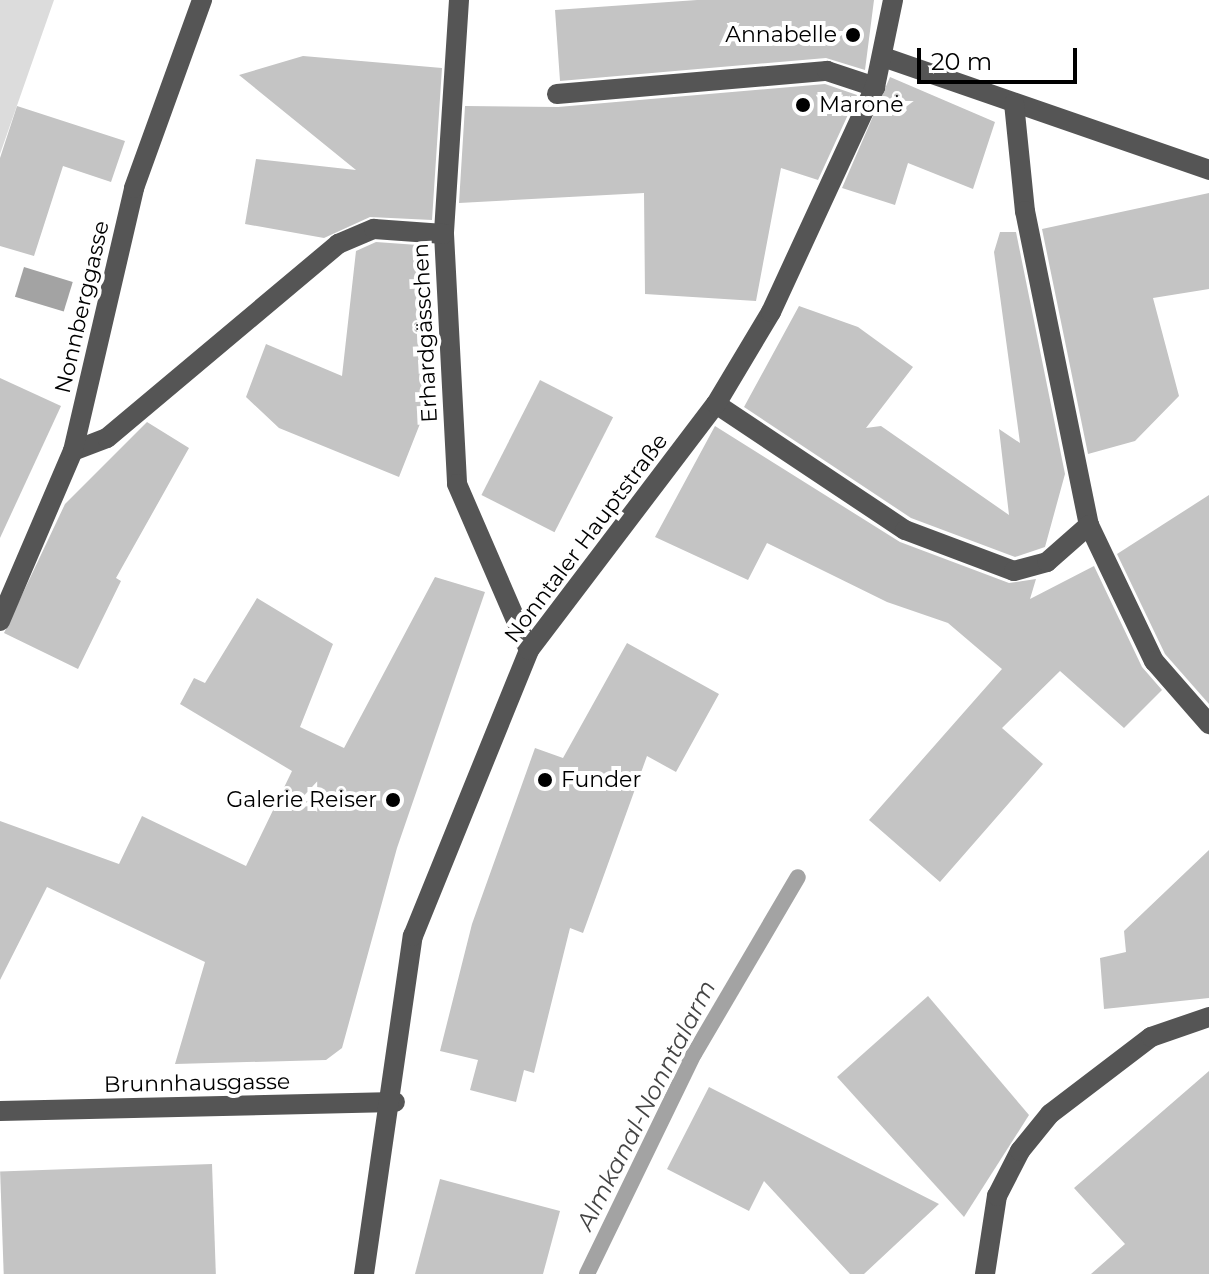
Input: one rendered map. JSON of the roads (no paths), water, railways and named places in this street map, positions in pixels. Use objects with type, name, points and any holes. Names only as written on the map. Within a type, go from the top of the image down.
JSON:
[{"type":"street","name":"Nonnberggasse","points":[[0,621],[73,451],[134,188],[202,0]]},
{"type":"street","name":"Erhardgässchen","points":[[459,0],[444,234],[457,484],[529,650]]},
{"type":"street","name":"Nonntaler Hauptstraße","points":[[364,1274],[395,1102],[413,936],[529,650],[716,404],[771,312],[875,87],[886,58],[893,0]]},
{"type":"street","points":[[886,58],[1209,170]]},
{"type":"street","points":[[557,94],[827,71],[875,87]]},
{"type":"street","points":[[1014,103],[1025,211],[1089,525],[1154,661],[1209,724]]},
{"type":"street","points":[[73,451],[107,438],[338,244],[374,229],[444,234]]},
{"type":"street","points":[[716,404],[905,530],[1014,571],[1047,562],[1089,525]]},
{"type":"street","points":[[985,1274],[997,1196],[1050,1114],[1151,1037],[1209,1017]]},
{"type":"street","name":"Brunnhausgasse","points":[[0,1111],[395,1102]]},
{"type":"waterway","name":"Almkanal-Nonntalarm","points":[[587,1274],[694,1054],[798,877]]},
{"type":"place","name":"Annabelle","points":[[853,35]]},
{"type":"place","name":"Maronė","points":[[803,105]]},
{"type":"place","name":"Funder","points":[[545,780]]},
{"type":"place","name":"Galerie Reiser","points":[[393,800]]}]
